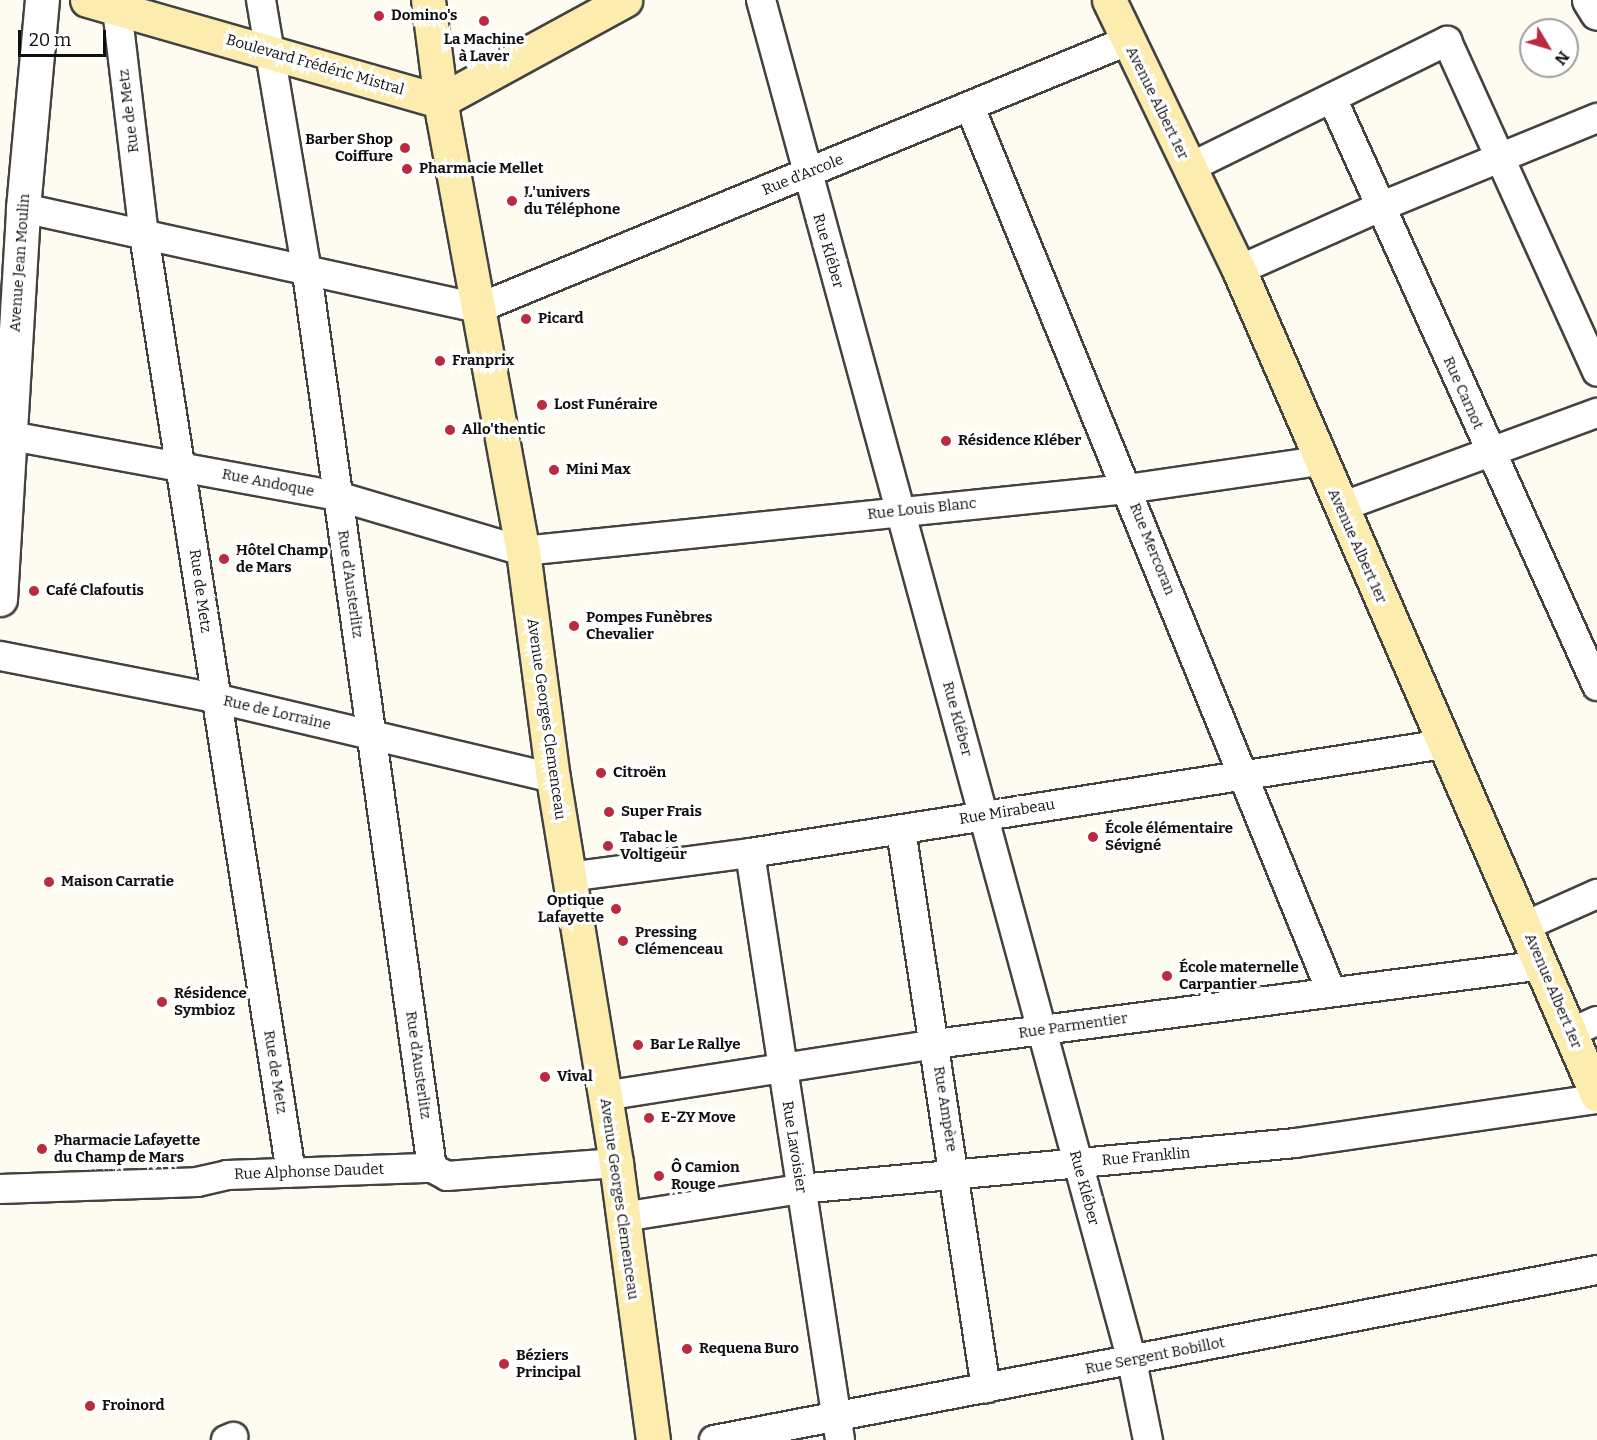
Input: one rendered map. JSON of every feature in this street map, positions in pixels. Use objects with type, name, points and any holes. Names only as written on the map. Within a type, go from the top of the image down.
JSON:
[{"type":"main road","name":"Avenue Georges Clemenceau","points":[[428,0],[440,101],[523,551],[568,877],[616,1163],[653,1440]]},
{"type":"main road","points":[[440,101],[625,0]]},
{"type":"main road","name":"Avenue Albert 1er","points":[[1109,0],[1239,270],[1320,461],[1525,927],[1543,965],[1584,1027],[1597,1097]]},
{"type":"main road","name":"Boulevard Frédéric Mistral","points":[[102,4],[440,101]]},
{"type":"street","name":"Avenue Jean Moulin","points":[[0,599],[4,435],[42,0]]},
{"type":"street","name":"Rue d'Austerlitz","points":[[261,0],[307,273],[432,1168]]},
{"type":"street","name":"Rue Kléber","points":[[762,0],[806,173],[902,511],[1041,1031],[1132,1360],[1148,1440]]},
{"type":"street","points":[[1589,0],[1597,13]]},
{"type":"street","name":"Rue de Metz","points":[[102,4],[144,235],[182,467],[214,698],[291,1173]]},
{"type":"street","points":[[1189,168],[1447,40],[1502,157],[1597,372]]},
{"type":"street","name":"Rue d'Arcole","points":[[479,308],[1127,41]]},
{"type":"street","name":"Rue Carnot","points":[[1332,98],[1490,453],[1597,686]]},
{"type":"street","name":"Rue Mercoran","points":[[970,107],[1331,991]]},
{"type":"street","points":[[1239,270],[1380,207],[1597,118]]},
{"type":"street","points":[[23,208],[307,273],[479,308]]},
{"type":"street","points":[[1341,507],[1597,413]]},
{"type":"street","name":"Rue Andoque","points":[[4,435],[337,496],[523,551]]},
{"type":"street","name":"Rue Louis Blanc","points":[[523,551],[1127,489],[1320,461]]},
{"type":"street","name":"Rue de Lorraine","points":[[0,656],[214,698],[553,778]]},
{"type":"street","name":"Rue Mirabeau","points":[[568,877],[750,853],[1444,744]]},
{"type":"street","name":"Rue Ampère","points":[[901,830],[986,1389]]},
{"type":"street","name":"Rue Lavoisier","points":[[750,853],[838,1429]]},
{"type":"street","points":[[1525,927],[1597,894]]},
{"type":"street","name":"Rue Parmentier","points":[[604,1096],[935,1044],[1543,965]]},
{"type":"street","name":"Rue Franklin","points":[[623,1217],[800,1189],[954,1172],[1295,1143],[1597,1097]]},
{"type":"street","name":"Rue Alphonse Daudet","points":[[0,1189],[197,1182],[227,1175],[432,1168],[447,1176],[616,1163]]},
{"type":"street","name":"Rue Sergent Bobillot","points":[[714,1440],[838,1429],[986,1389],[1597,1270]]},
{"type":"place","name":"Domino's","points":[[379,16]]},
{"type":"place","name":"La Machine à Laver","points":[[484,21]]},
{"type":"place","name":"Barber Shop Coiffure","points":[[405,148]]},
{"type":"place","name":"Pharmacie Mellet","points":[[407,169]]},
{"type":"place","name":"L'univers du Téléphone","points":[[512,201]]},
{"type":"place","name":"Picard","points":[[526,319]]},
{"type":"place","name":"Franprix","points":[[440,361]]},
{"type":"place","name":"Lost Funéraire","points":[[542,405]]},
{"type":"place","name":"Allo'thentic","points":[[450,430]]},
{"type":"place","name":"Résidence Kléber","points":[[946,441]]},
{"type":"place","name":"Mini Max","points":[[554,470]]},
{"type":"place","name":"Hôtel Champ de Mars","points":[[224,559]]},
{"type":"place","name":"Café Clafoutis","points":[[34,591]]},
{"type":"place","name":"Pompes Funèbres Chevalier","points":[[574,626]]},
{"type":"place","name":"Citroën","points":[[601,773]]},
{"type":"place","name":"Super Frais","points":[[609,812]]},
{"type":"place","name":"École élémentaire Sévigné","points":[[1093,837]]},
{"type":"place","name":"Tabac le Voltigeur","points":[[608,846]]},
{"type":"place","name":"Maison Carratie","points":[[49,882]]},
{"type":"place","name":"Optique Lafayette","points":[[616,909]]},
{"type":"place","name":"Pressing Clémenceau","points":[[623,941]]},
{"type":"place","name":"École maternelle Carpantier","points":[[1167,976]]},
{"type":"place","name":"Résidence Symbioz","points":[[162,1002]]},
{"type":"place","name":"Bar Le Rallye","points":[[638,1045]]},
{"type":"place","name":"Vival","points":[[545,1077]]},
{"type":"place","name":"E-ZY Move","points":[[649,1118]]},
{"type":"place","name":"Pharmacie Lafayette du Champ de Mars","points":[[42,1149]]},
{"type":"place","name":"Ô Camion Rouge","points":[[659,1176]]},
{"type":"place","name":"Requena Buro","points":[[687,1349]]},
{"type":"place","name":"Béziers Principal","points":[[504,1364]]},
{"type":"place","name":"Froinord","points":[[90,1406]]}]
